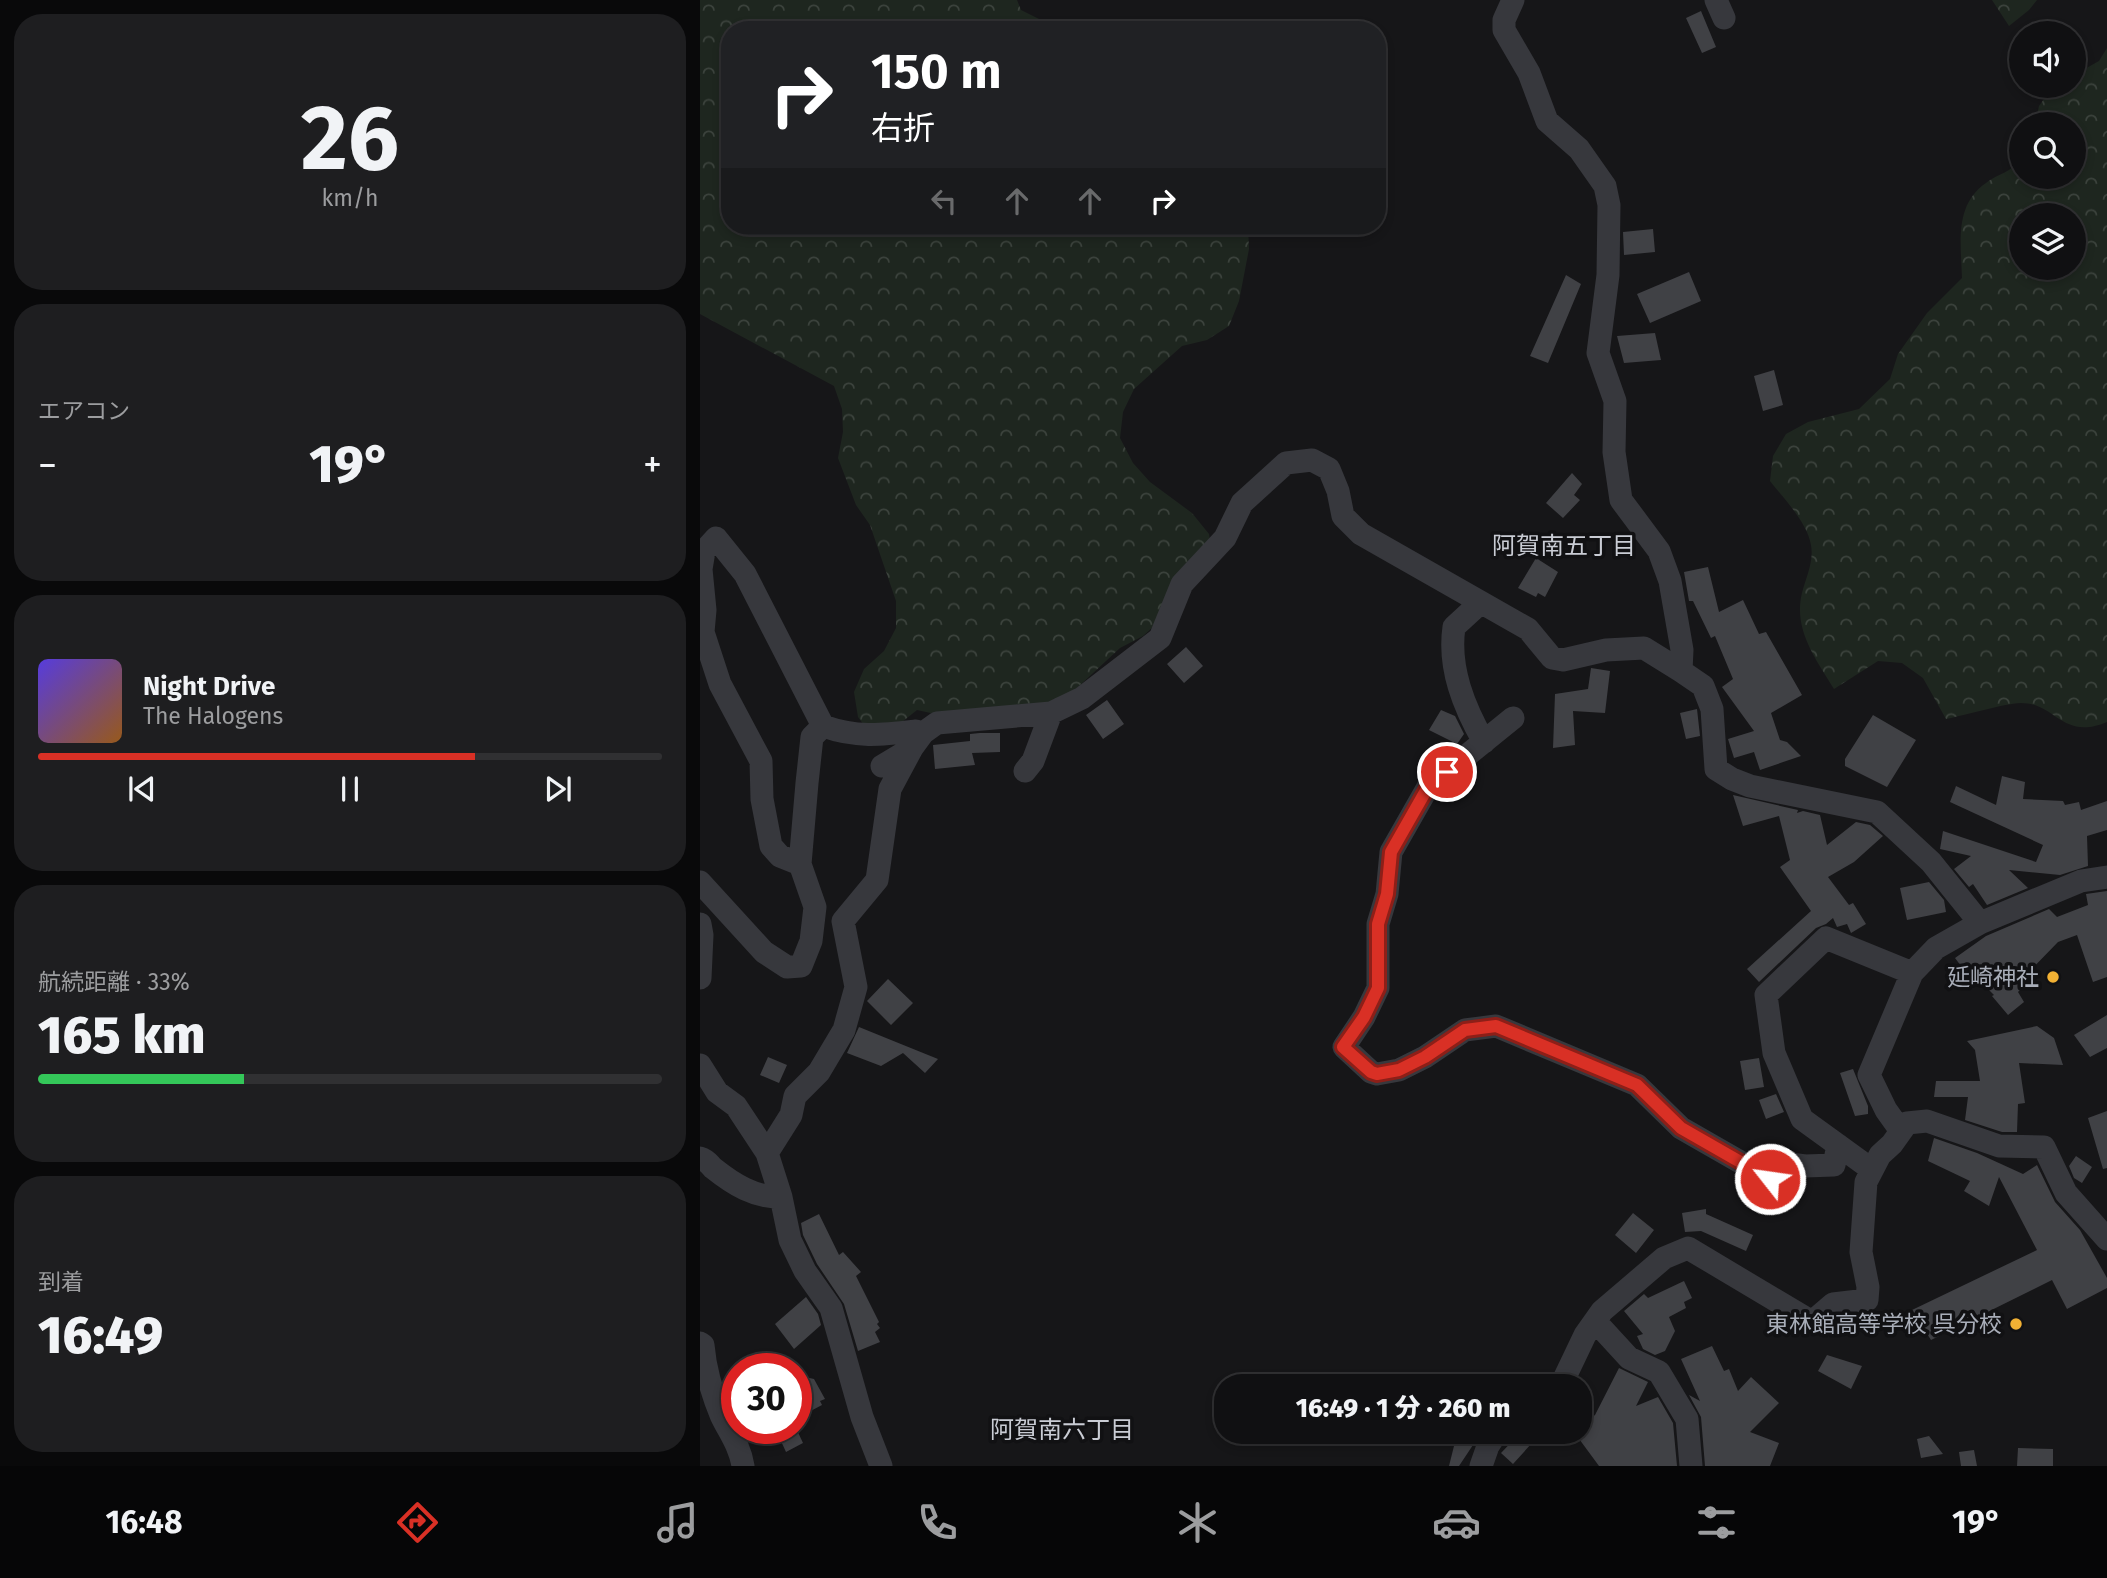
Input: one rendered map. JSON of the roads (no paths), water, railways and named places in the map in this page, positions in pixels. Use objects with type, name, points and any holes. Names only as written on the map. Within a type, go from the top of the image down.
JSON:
[{"type":"street","points":[[1513,0],[1504,20],[1504,30],[1529,74],[1547,121],[1579,149],[1605,186],[1609,205],[1608,275],[1598,353],[1615,401],[1614,452],[1622,500],[1659,551],[1670,581],[1682,650],[1681,671]]},
{"type":"street","points":[[882,766],[937,723],[1051,713],[1082,698],[1160,638],[1182,584],[1225,538],[1242,503],[1286,463],[1312,460],[1329,469],[1338,491],[1343,516],[1361,534],[1479,604],[1528,629],[1552,658],[1563,660],[1606,650],[1644,648],[1703,686],[1712,709],[1716,769],[1731,779],[1750,786],[1877,811],[1931,862],[1980,923]]},
{"type":"street","points":[[767,1153],[791,1115],[795,1096],[819,1072],[844,1030],[856,987],[843,921],[877,880],[890,789],[917,740],[916,731],[872,736],[844,733],[822,726],[745,574],[716,538],[704,551],[701,569],[705,610],[703,632],[720,684],[761,761],[762,799],[771,846],[780,856],[800,864]]},
{"type":"street","points":[[1479,604],[1454,627],[1451,648],[1458,684],[1483,742]]},
{"type":"street","points":[[1025,771],[1033,761],[1051,713]]},
{"type":"street","points":[[1513,718],[1428,787],[1391,852],[1387,894],[1378,924],[1378,988],[1364,1017],[1343,1047],[1371,1072],[1377,1074],[1399,1070],[1425,1057],[1465,1030],[1496,1026],[1637,1085],[1681,1128],[1770,1179],[1783,1163],[1805,1166],[1834,1165],[1838,1145]]},
{"type":"street","points":[[700,882],[764,951],[787,967],[802,966],[811,941],[815,907],[800,864],[812,737],[822,726]]},
{"type":"street","points":[[1901,1130],[1886,1110],[1870,1075],[1912,973],[1936,948],[1980,923],[2081,881],[2107,877]]},
{"type":"street","points":[[700,924],[700,978]]},
{"type":"street","points":[[1871,1169],[1802,1119],[1774,1053],[1766,995],[1826,938],[1912,973]]},
{"type":"street","points":[[700,1065],[717,1092],[736,1106],[767,1153],[781,1197],[790,1240],[805,1271],[831,1308],[862,1417],[881,1466]]},
{"type":"street","points":[[1566,1374],[1586,1335],[1602,1311],[1664,1258],[1688,1248],[1812,1322],[1833,1304],[1867,1300],[1868,1287],[1861,1252],[1866,1182],[1871,1169],[1907,1123],[1927,1121],[1999,1146],[2044,1147],[2066,1193],[2107,1239]]},
{"type":"street","points":[[700,1158],[751,1193],[781,1197]]},
{"type":"street","points":[[1595,1321],[1629,1358],[1659,1372],[1688,1419],[1691,1466]]},
{"type":"street","points":[[700,1343],[703,1345],[708,1376],[722,1416],[738,1445],[743,1466]]},
{"type":"street","points":[[1481,1466],[1489,1444]]},
{"type":"place","name":"延崎神社","points":[[2053,977]]},
{"type":"place","name":"東林館高等学校 呉分校","points":[[2016,1324]]},
{"type":"district","name":"阿賀南五丁目","points":[[1564,546]]},
{"type":"district","name":"阿賀南六丁目","points":[[1062,1430]]}]
